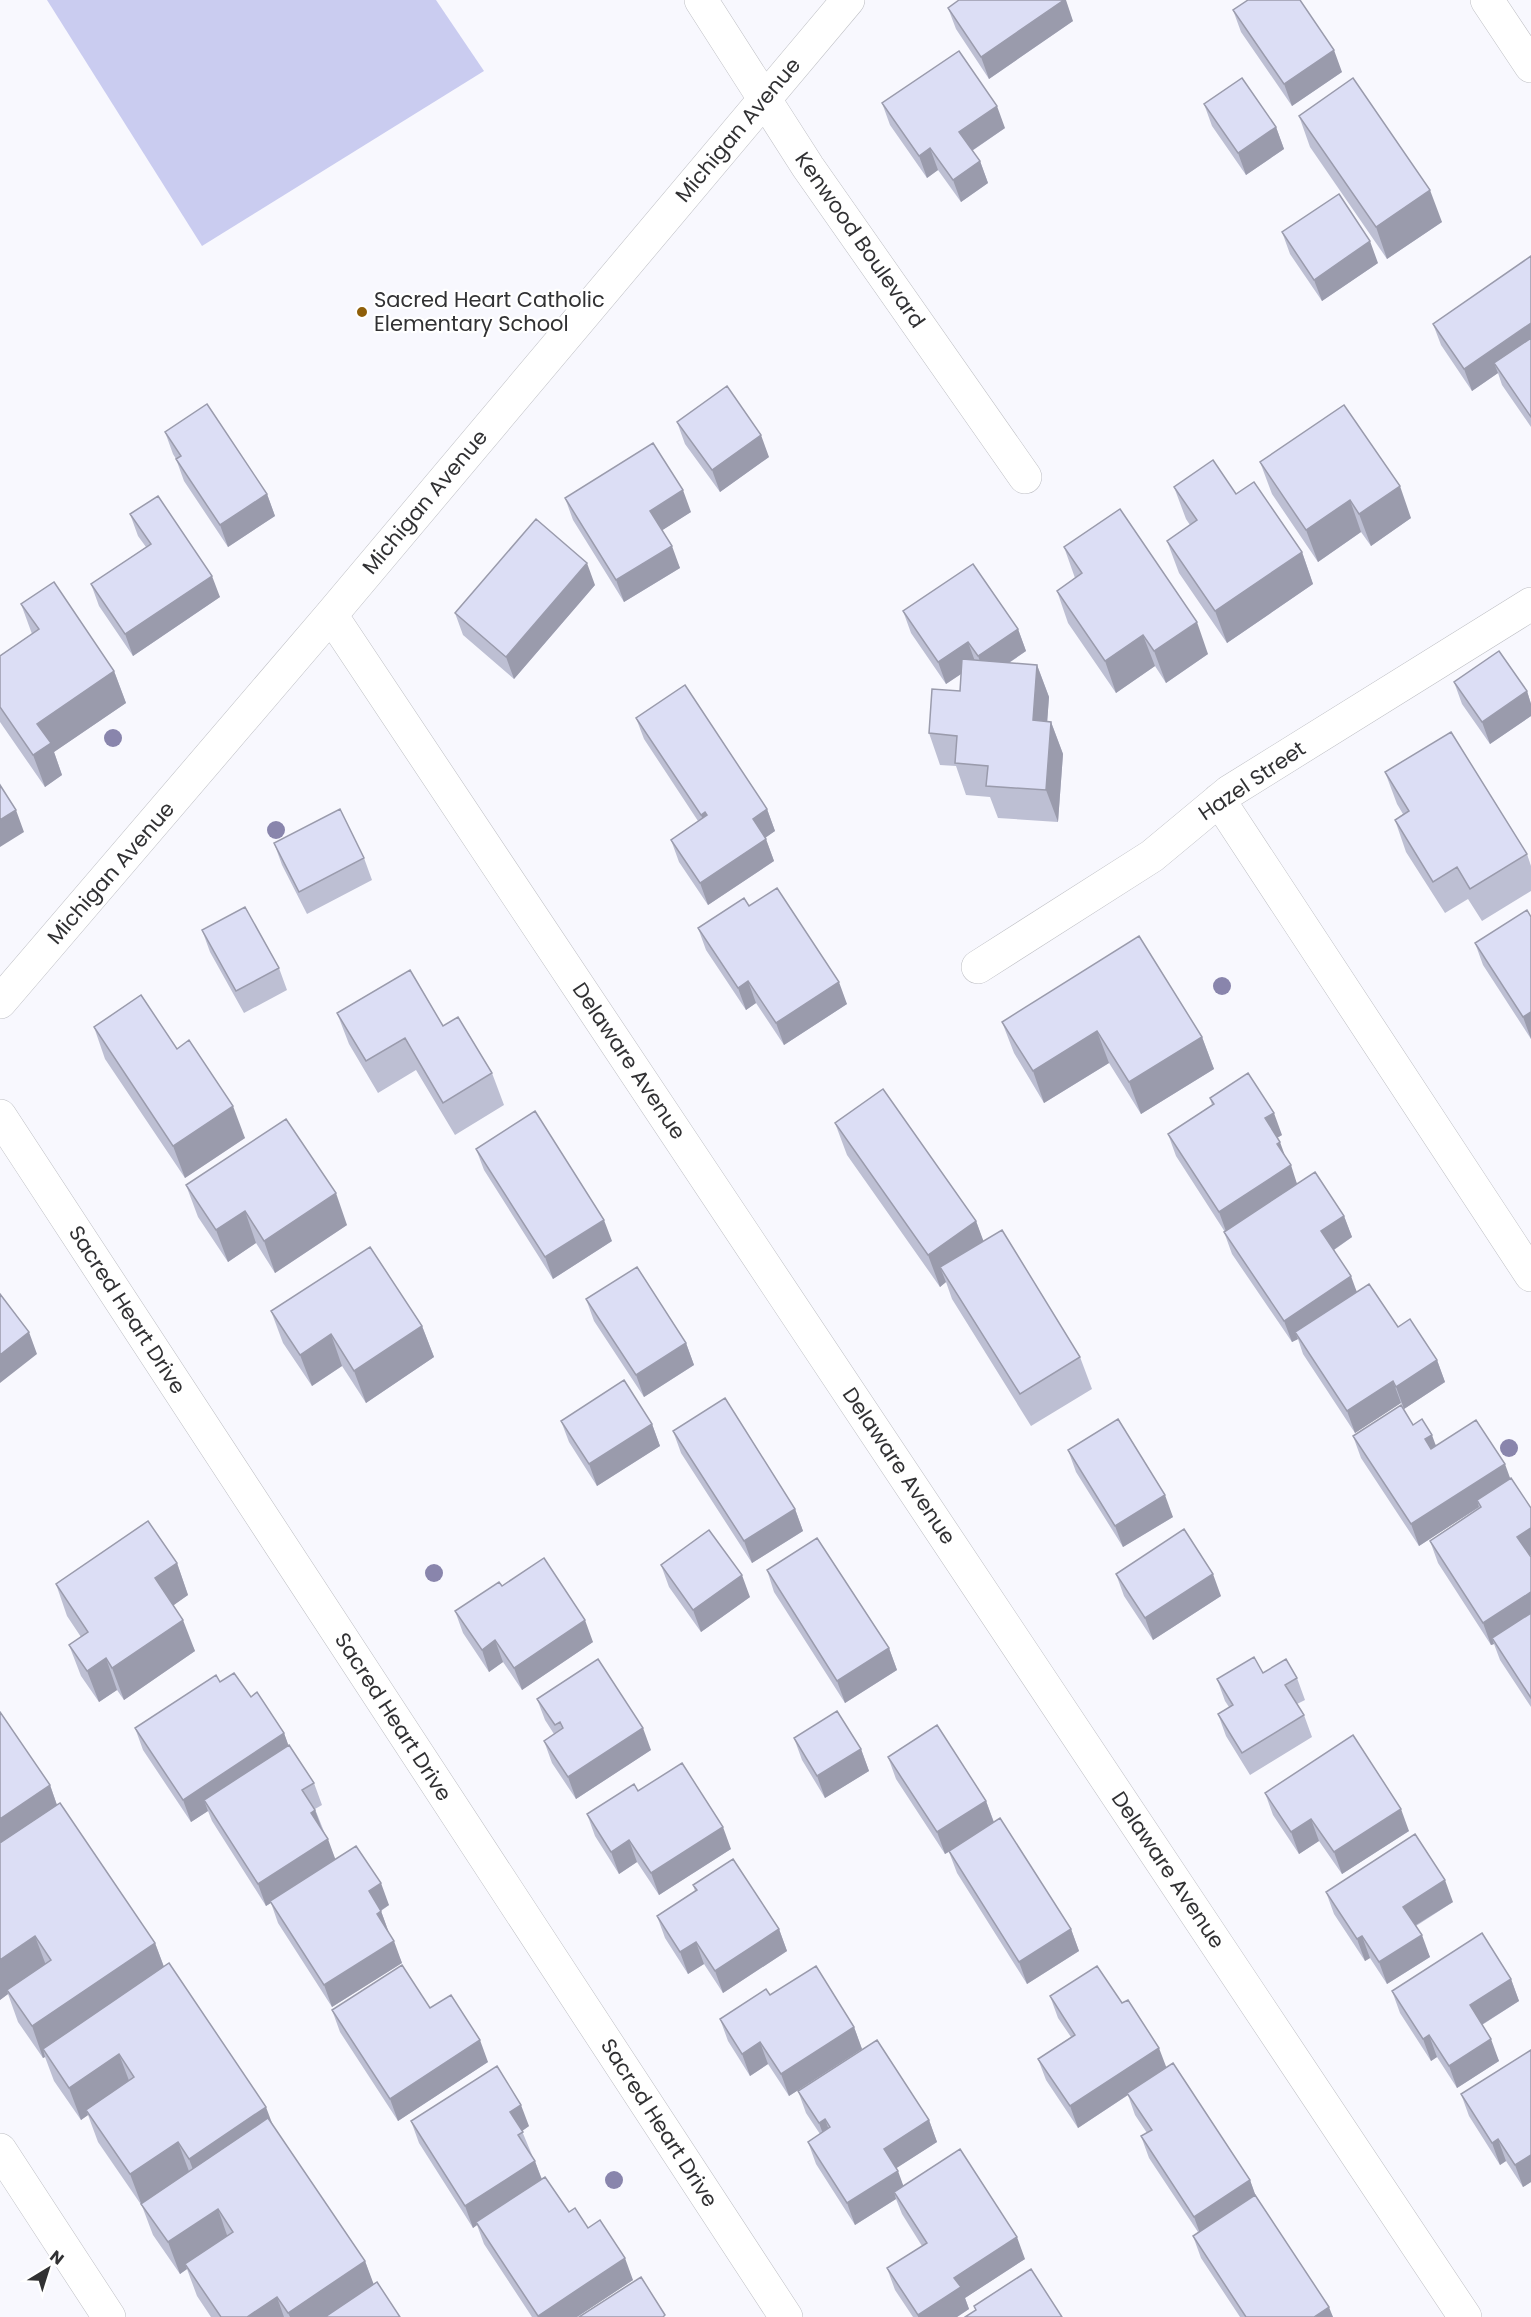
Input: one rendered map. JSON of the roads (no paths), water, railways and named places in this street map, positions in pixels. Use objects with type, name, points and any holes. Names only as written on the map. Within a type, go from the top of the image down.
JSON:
[{"type":"street","name":"Kenwood Boulevard","points":[[701,0],[808,167],[1025,477]]},
{"type":"street","name":"Michigan Avenue","points":[[0,1002],[331,615],[848,0]]},
{"type":"street","points":[[1487,0],[1531,66]]},
{"type":"street","name":"Hazel Street","points":[[978,967],[1152,856],[1220,800],[1531,604]]},
{"type":"street","name":"Delaware Avenue","points":[[331,615],[1465,2317]]},
{"type":"street","points":[[1220,800],[1531,1275]]},
{"type":"street","name":"Sacred Heart Drive","points":[[0,1116],[786,2317]]},
{"type":"street","points":[[0,2150],[109,2317]]},
{"type":"place","name":"Sacred Heart Catholic Elementary School","points":[[362,312]]}]
